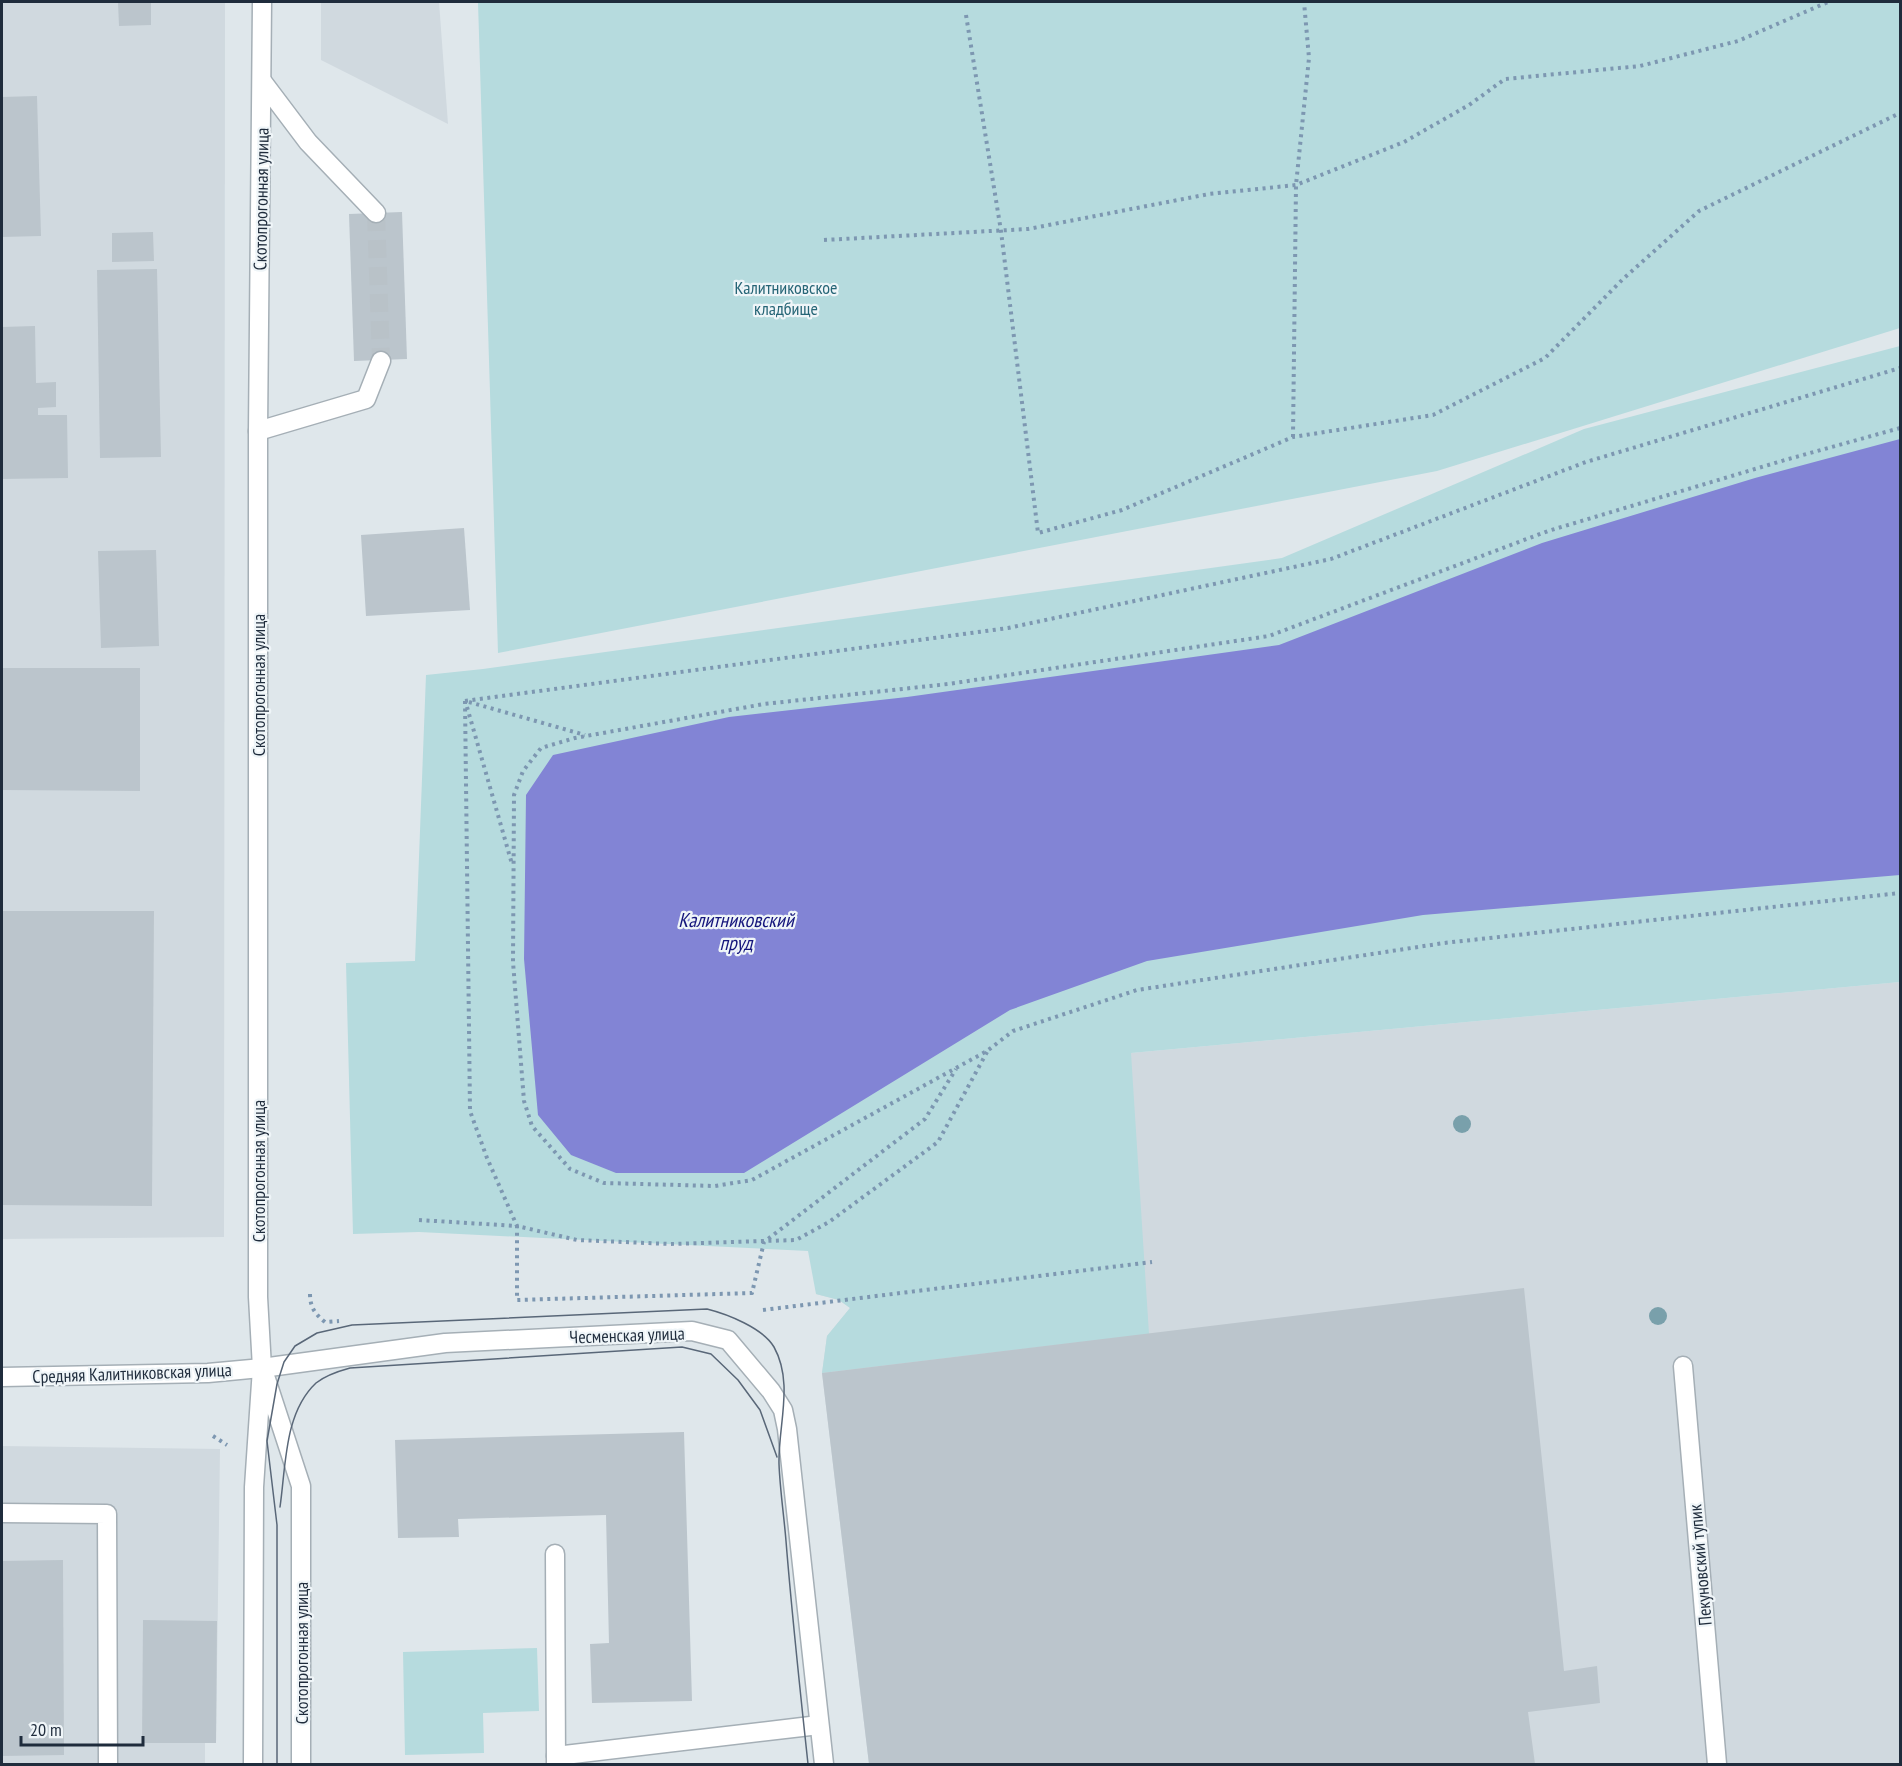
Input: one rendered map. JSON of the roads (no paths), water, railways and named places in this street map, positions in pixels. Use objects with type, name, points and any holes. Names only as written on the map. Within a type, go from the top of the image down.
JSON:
[{"type":"street","name":"Скотопрогонная улица","points":[[254,1764],[254,1487],[262,1368],[258,1297],[258,430],[262,2]]},
{"type":"street","points":[[262,81],[308,142],[376,213]]},
{"type":"street","points":[[258,430],[366,399],[381,360]]},
{"type":"street","name":"Чесменская улица","points":[[262,1368],[445,1343],[692,1331],[728,1341],[771,1391],[783,1410],[824,1764]]},
{"type":"street","name":"Пекуновский тупик","points":[[1683,1366],[1717,1764]]},
{"type":"street","name":"Скотопрогонная улица","points":[[262,1368],[301,1486],[301,1764]]},
{"type":"street","name":"Средняя Калитниковская улица","points":[[2,1377],[208,1373],[262,1368]]},
{"type":"street","points":[[2,1513],[107,1514],[108,1764]]},
{"type":"street","points":[[555,1554],[556,1760],[819,1725]]},
{"type":"water","name":"Калитниковский пруд","points":[[1900,439],[1900,875],[1423,915],[1147,961],[1010,1010],[744,1173],[616,1173],[571,1155],[538,1115],[524,959],[526,795],[553,755],[729,717],[907,697],[1279,645],[1542,543],[1755,478]]},
{"type":"tunnel","points":[[376,213],[381,361]]},
{"type":"tram line","points":[[277,1764],[277,1525],[267,1441],[277,1384],[284,1362],[295,1346],[317,1333],[352,1325],[707,1309],[734,1318],[762,1334],[774,1347],[780,1361],[784,1390],[779,1449],[780,1474],[808,1764]]},
{"type":"tram line","points":[[280,1507],[288,1441],[298,1409],[316,1383],[350,1368],[682,1347],[711,1354],[738,1380],[760,1410],[777,1457]]},
{"type":"park label","name":"Калитниковское кладбище","points":[[786,297]]}]
